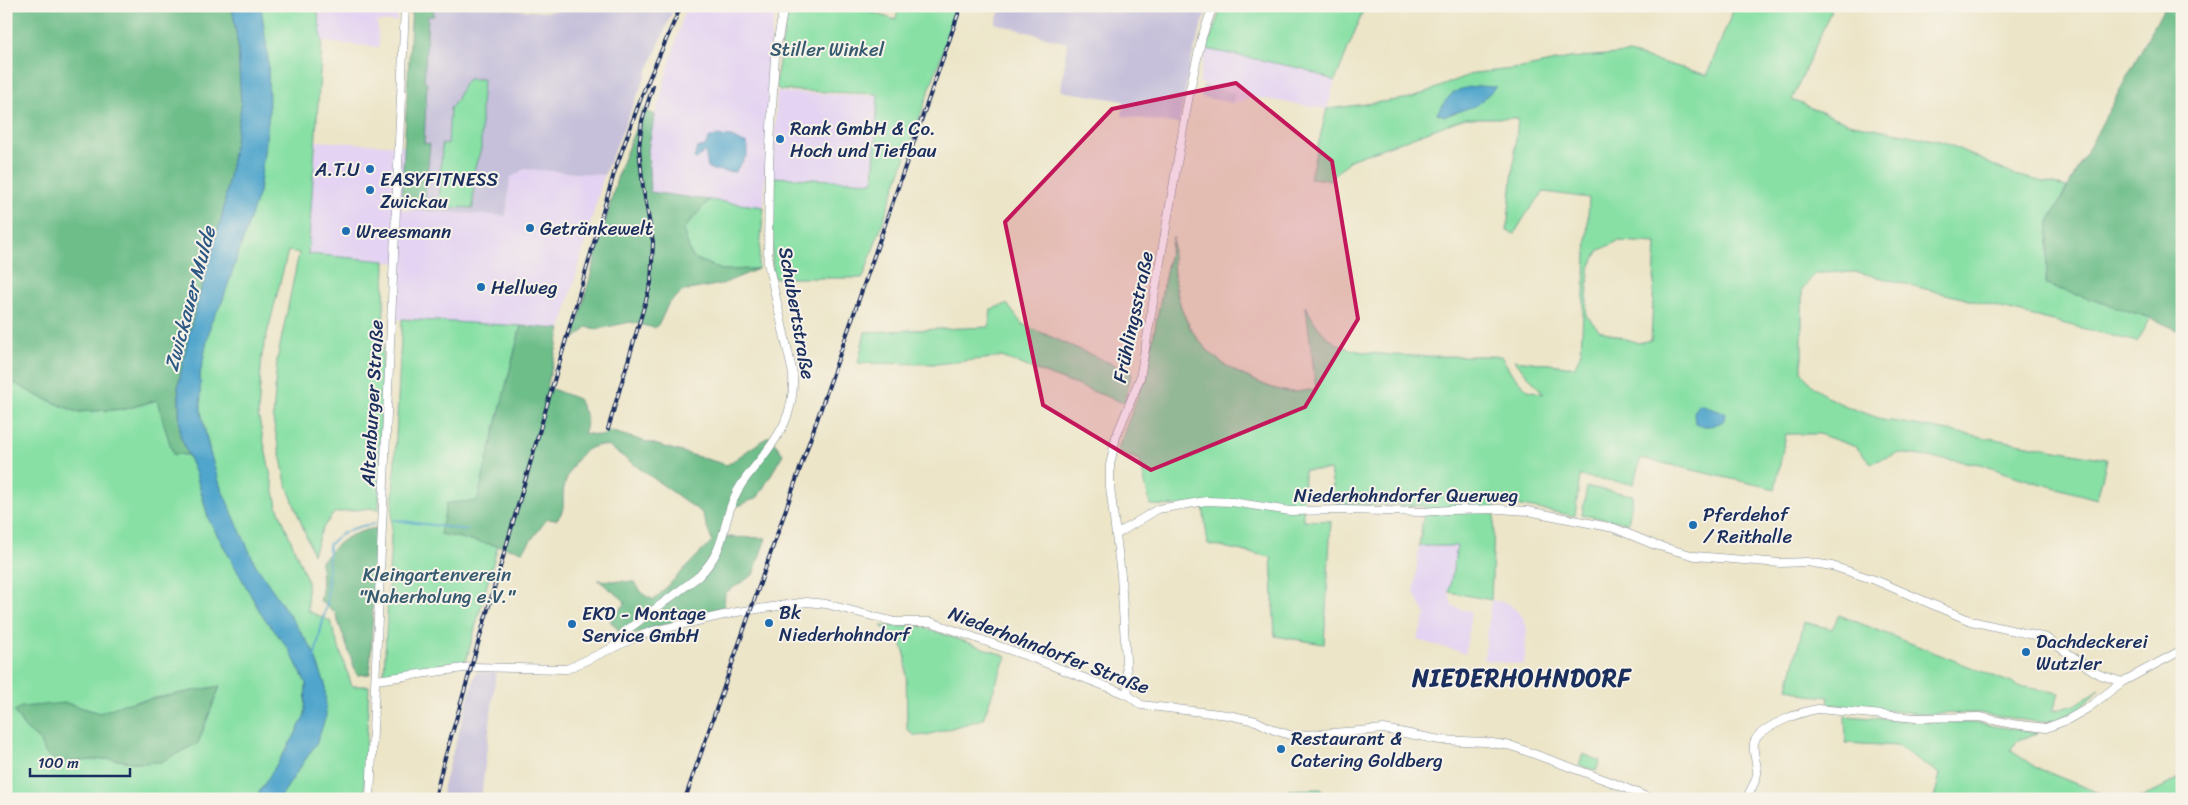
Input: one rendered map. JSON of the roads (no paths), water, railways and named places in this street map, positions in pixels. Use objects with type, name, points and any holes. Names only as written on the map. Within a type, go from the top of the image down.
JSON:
[{"type":"street","name":"Schubertstraße","points":[[612,649],[622,633],[699,576],[710,564],[724,537],[735,495],[777,437],[790,412],[794,393],[794,374],[768,264],[769,163],[773,84],[775,56],[784,6]]},
{"type":"street","name":"Frühlingsstraße","points":[[1128,695],[1117,534],[1110,487],[1112,455],[1116,437],[1140,378],[1190,89],[1202,37],[1213,6]]},
{"type":"street","name":"Altenburger Straße","points":[[370,799],[405,7]]},
{"type":"street","name":"Niederhohndorfer Querweg","points":[[1117,534],[1158,509],[1206,501],[1232,502],[1290,511],[1422,512],[1499,509],[1528,512],[1614,528],[1655,545],[1695,556],[1780,563],[1807,562],[1832,566],[1876,580],[1971,621],[2046,638],[2098,674],[2122,682]]},
{"type":"street","name":"Niederhohndorfer Straße","points":[[376,680],[472,667],[567,669],[653,631],[737,612],[807,602],[826,604],[895,622],[931,622],[1038,660],[1128,695],[1141,704],[1228,715],[1256,721],[1274,730],[1293,736],[1384,729],[1440,740],[1485,742],[1512,746],[1600,777],[1651,799]]},
{"type":"street","points":[[1746,799],[1757,776],[1754,746],[1757,736],[1766,729],[1802,712],[1818,709],[1916,718],[1980,717],[2012,724],[2046,728],[2067,720],[2088,708],[2122,682],[2182,650]]},
{"type":"water","points":[[232,6],[261,6],[268,59],[269,113],[259,192],[222,302],[211,322],[200,374],[201,412],[210,453],[221,488],[255,564],[312,649],[325,684],[326,716],[317,742],[279,799],[255,799],[294,737],[305,715],[306,683],[289,649],[262,615],[209,520],[196,474],[180,435],[178,387],[189,334],[223,212],[241,107],[238,46]]},
{"type":"water","points":[[1477,86],[1496,87],[1477,105],[1445,116],[1437,113],[1453,93]]},
{"type":"water","points":[[710,137],[731,137],[747,144],[747,155],[735,172],[712,170],[708,167],[705,151],[697,159],[694,158],[697,148],[705,146]]},
{"type":"water","points":[[1699,404],[1719,410],[1725,414],[1724,420],[1710,426],[1695,424],[1694,412]]},
{"type":"waterway","points":[[395,520],[468,530]]},
{"type":"waterway","points":[[314,659],[327,603],[329,545],[339,536],[350,530],[374,524]]},
{"type":"railway","points":[[524,6],[550,8],[578,6]]},
{"type":"railway","points":[[435,799],[442,768],[615,170],[642,95],[681,6]]},
{"type":"railway","points":[[685,799],[961,6]]},
{"type":"railway","points":[[608,429],[651,283],[653,242],[643,187],[639,148],[642,121],[653,86]]},
{"type":"place","name":"Rank GmbH & Co. Hoch und Tiefbau","points":[[780,139]]},
{"type":"place","name":"A.T.U","points":[[370,169]]},
{"type":"place","name":"EASYFITNESS Zwickau","points":[[370,190]]},
{"type":"place","name":"Getränkewelt","points":[[530,228]]},
{"type":"place","name":"Wreesmann","points":[[346,231]]},
{"type":"place","name":"Hellweg","points":[[481,287]]},
{"type":"place","name":"Pferdehof / Reithalle","points":[[1693,525]]},
{"type":"place","name":"Bk Niederhohndorf","points":[[769,623]]},
{"type":"place","name":"EKD - Montage Service GmbH","points":[[572,624]]},
{"type":"place","name":"Dachdeckerei Wutzler","points":[[2026,652]]},
{"type":"place","name":"Restaurant & Catering Goldberg","points":[[1281,749]]},
{"type":"district","name":"NIEDERHOHNDORF","points":[[1522,678]]},
{"type":"park label","name":"Stiller Winkel","points":[[827,49]]},
{"type":"park label","name":"Kleingartenverein \"Naherholung e.V.\"","points":[[437,585]]},
{"type":"water label","name":"Zwickauer Mulde","points":[[190,299]]}]
